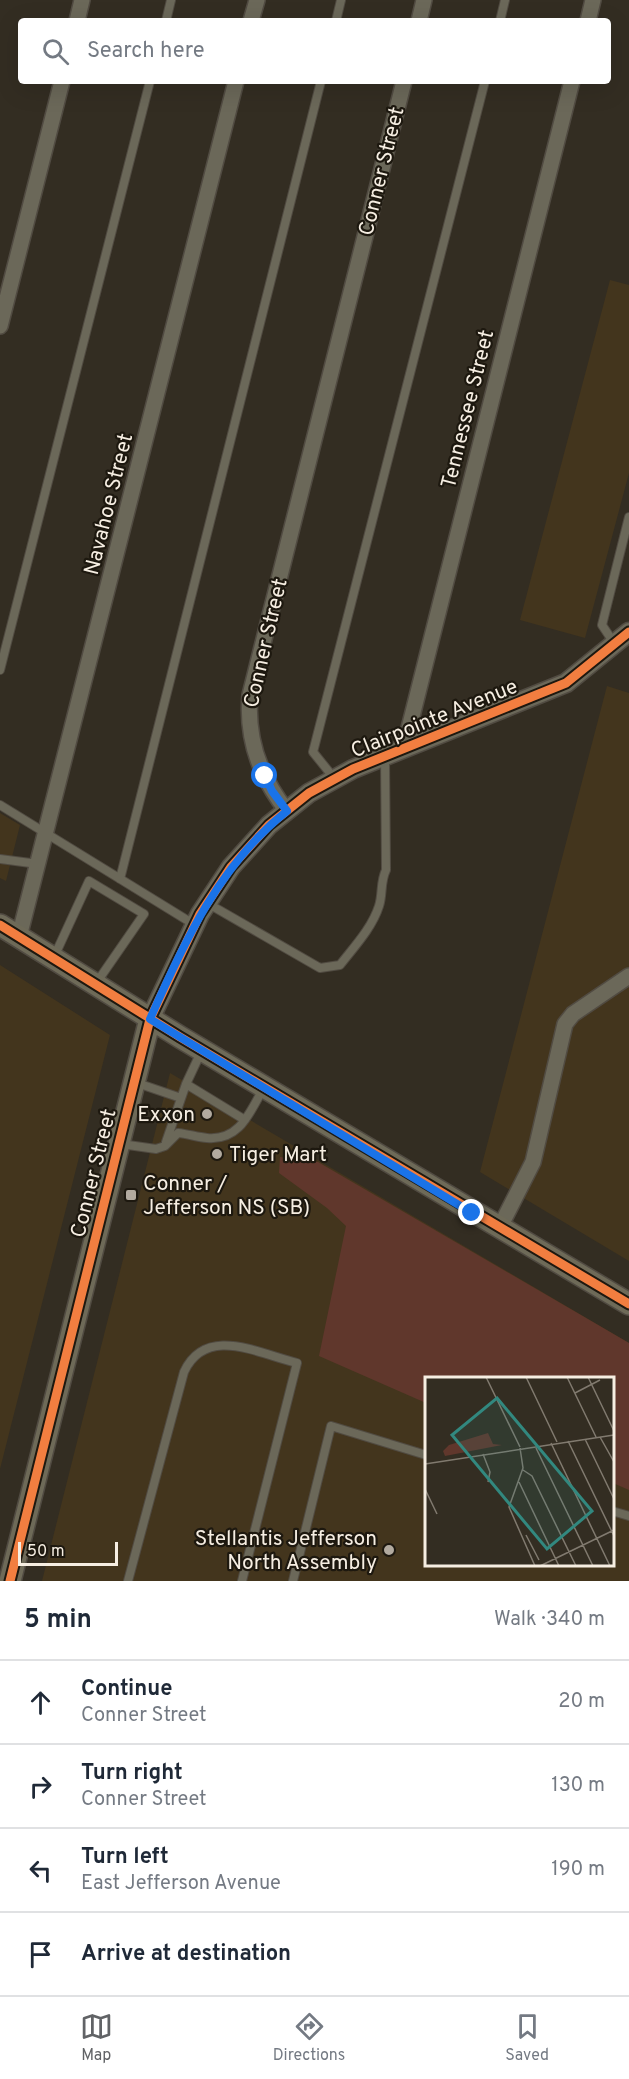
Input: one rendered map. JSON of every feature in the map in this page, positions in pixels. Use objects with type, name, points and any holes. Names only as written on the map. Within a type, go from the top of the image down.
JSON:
[{"type":"main road","points":[[0,925],[264,1088],[629,1305]]},
{"type":"main road","name":"Conner Street","points":[[10,1581],[150,1019]]},
{"type":"street","points":[[78,18],[82,0]]},
{"type":"street","points":[[252,18],[256,0]]},
{"type":"street","points":[[420,18],[424,0]]},
{"type":"street","points":[[589,18],[593,0]]},
{"type":"street","points":[[0,326],[61,84]]},
{"type":"street","name":"Navahoe Street","points":[[19,937],[235,84]]},
{"type":"street","name":"Conner Street","points":[[150,1019],[207,903],[231,867],[269,825],[287,811],[272,791],[253,747],[248,717],[250,695],[403,84]]},
{"type":"street","name":"Tennessee Street","points":[[404,748],[571,84]]},
{"type":"street","name":"Clairpointe Avenue","points":[[287,811],[309,793],[385,756],[566,683],[595,662],[629,632]]},
{"type":"street","points":[[499,1229],[533,1162],[565,1024],[573,1014],[629,976]]},
{"type":"lane","points":[[167,18],[171,0]]},
{"type":"lane","points":[[337,18],[341,0]]},
{"type":"lane","points":[[501,18],[505,0]]},
{"type":"lane","points":[[0,670],[149,84]]},
{"type":"lane","points":[[120,879],[320,84]]},
{"type":"lane","points":[[335,779],[313,752],[483,84]]},
{"type":"lane","points":[[614,645],[602,625],[629,517]]},
{"type":"lane","points":[[207,903],[320,968],[340,965],[370,925],[380,905],[381,880],[386,870],[385,756]]},
{"type":"lane","points":[[0,805],[195,925]]},
{"type":"lane","points":[[0,859],[38,864]]},
{"type":"lane","points":[[53,958],[89,881],[144,914],[95,984]]},
{"type":"lane","points":[[165,1146],[186,1084],[202,1050]]},
{"type":"lane","points":[[134,1083],[181,1098]]},
{"type":"lane","points":[[186,1084],[245,1120]]},
{"type":"lane","points":[[119,1143],[156,1149],[165,1146],[178,1133],[205,1138],[223,1138],[238,1130],[264,1088]]},
{"type":"lane","points":[[128,1581],[184,1372],[190,1359],[200,1350],[213,1344],[227,1345],[297,1363],[242,1581]]},
{"type":"lane","points":[[293,1581],[331,1426],[425,1455]]},
{"type":"lane","points":[[614,1512],[629,1516]]},
{"type":"shaded area","points":[[610,280],[629,285],[629,473],[585,638],[520,620]]},
{"type":"shaded area","points":[[607,686],[629,693],[629,1261],[480,1172]]},
{"type":"shaded area","points":[[0,813],[20,825],[6,881],[0,878]]},
{"type":"shaded area","points":[[0,965],[110,1035],[0,1469]]},
{"type":"shaded area","points":[[170,1073],[629,1343],[629,1581],[42,1581]]},
{"type":"shaded area","points":[[280,1157],[318,1162],[629,1343],[629,1490],[614,1483],[614,1377],[425,1377],[425,1403],[319,1356],[346,1226],[327,1208],[279,1173]]},
{"type":"cycle path","points":[[10,1581],[150,1019],[200,914],[231,867],[269,825],[309,793],[353,769],[566,683],[629,632]]},
{"type":"cycle path","points":[[0,925],[180,1037],[629,1304]]},
{"type":"place","name":"Exxon","points":[[207,1114]]},
{"type":"place","name":"Tiger Mart","points":[[217,1154]]},
{"type":"place","name":"Conner / Jefferson NS (SB)","points":[[131,1195]]},
{"type":"place","name":"Stellantis Jefferson North Assembly","points":[[389,1550]]},
{"type":"route","points":[[265,776],[272,791],[287,811],[269,825],[231,867],[200,914],[150,1019],[472,1213]]}]
